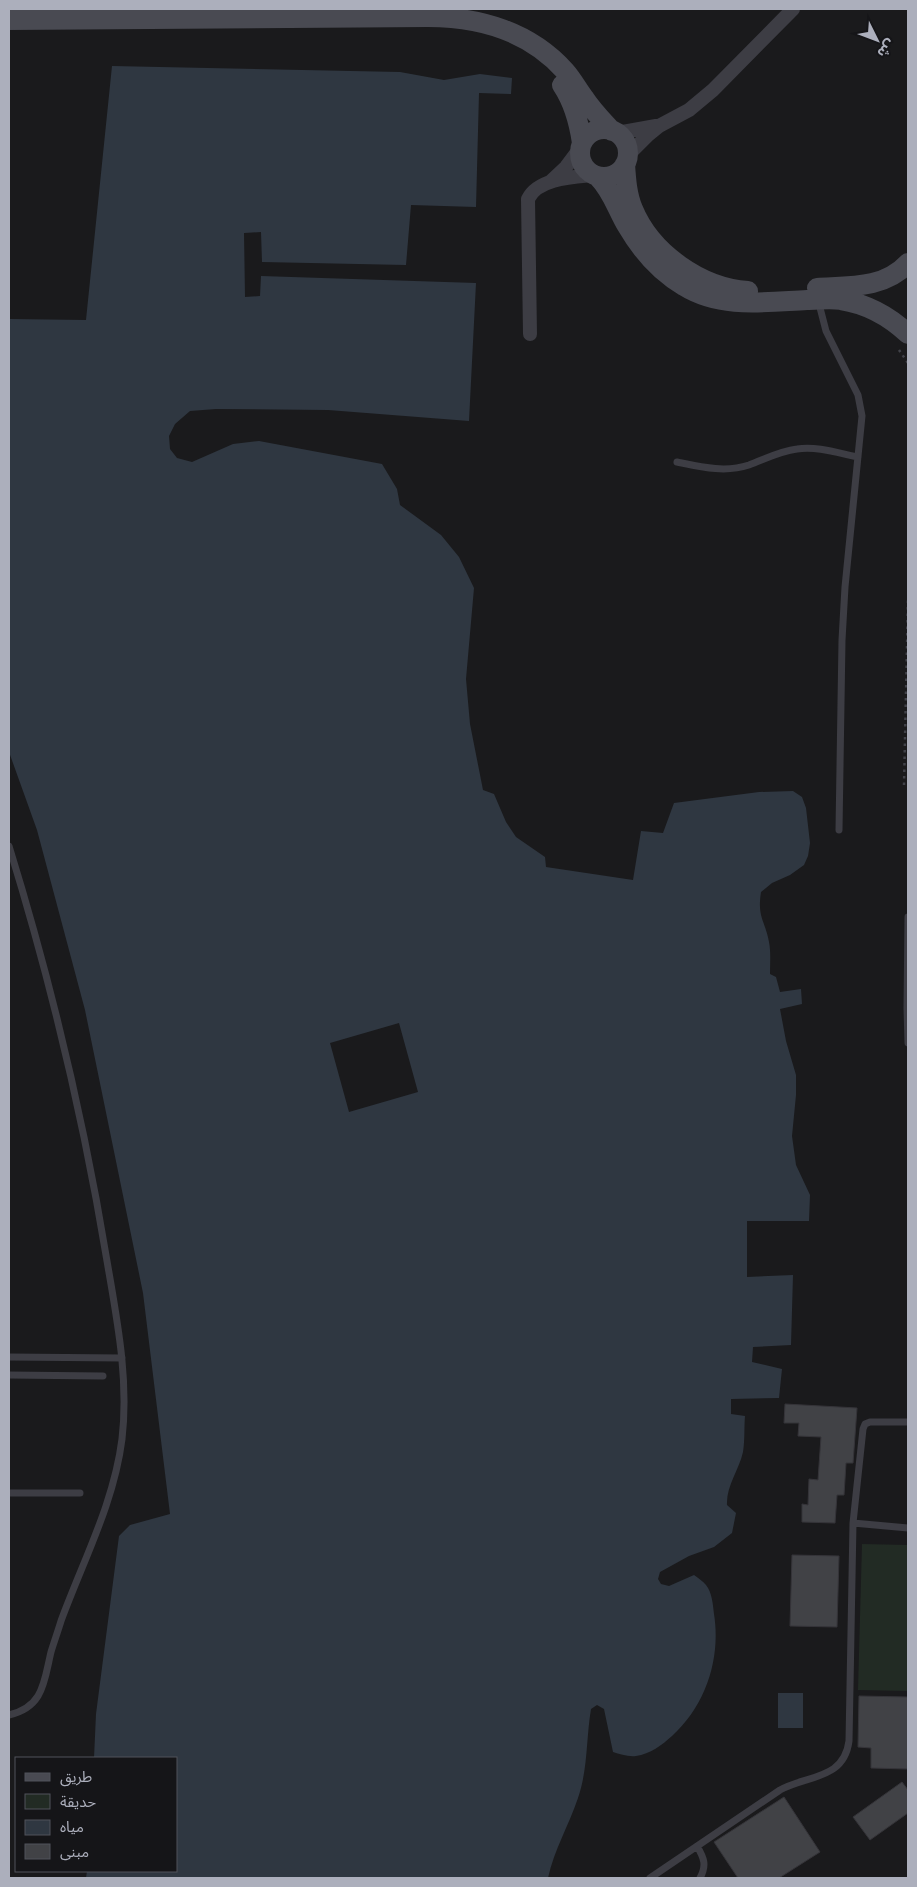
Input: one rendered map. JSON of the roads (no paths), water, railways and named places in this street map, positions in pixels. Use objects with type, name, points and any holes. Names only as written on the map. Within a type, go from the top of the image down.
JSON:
[{"type":"street","points":[[547,184],[570,178],[614,175],[648,134],[689,110],[713,90],[793,9]]},
{"type":"street","points":[[9,20],[428,16],[464,19],[482,23],[515,33],[544,52],[565,71],[592,108],[626,145],[630,200],[638,219],[656,244],[688,271],[710,282],[743,290],[759,291],[881,282],[898,273],[908,263]]},
{"type":"street","points":[[482,23],[520,46],[560,83],[576,112],[582,145],[580,157],[582,164],[610,192],[626,224],[644,251],[663,270],[684,286],[711,298],[740,303],[840,300],[860,305],[887,318],[903,342]]},
{"type":"street","points":[[530,334],[528,204],[530,194],[547,184],[566,167],[586,137],[598,130],[615,132],[659,126]]},
{"type":"lane","points":[[818,300],[826,331],[858,395],[862,427],[849,534],[842,640],[839,830]]},
{"type":"lane","points":[[677,462],[710,468],[730,469],[749,465],[786,451],[806,448],[858,457]]},
{"type":"lane","points":[[9,846],[52,999],[70,1072],[101,1221],[122,1358],[124,1413],[118,1464],[105,1510],[58,1629],[44,1685],[40,1694],[25,1709],[9,1715]]},
{"type":"lane","points":[[908,917],[908,1043]]},
{"type":"lane","points":[[9,1357],[122,1358]]},
{"type":"lane","points":[[9,1375],[104,1376]]},
{"type":"lane","points":[[650,1878],[788,1785],[837,1767],[847,1754],[849,1741],[853,1523],[864,1426],[870,1422],[908,1422]]},
{"type":"lane","points":[[9,1493],[80,1493]]},
{"type":"lane","points":[[853,1523],[908,1528]]},
{"type":"lane","points":[[697,1846],[704,1859],[705,1866],[700,1878]]},
{"type":"water","points":[[112,66],[400,72],[444,80],[480,74],[512,78],[511,94],[479,93],[476,207],[411,205],[406,265],[262,262],[261,232],[244,233],[245,297],[260,296],[261,276],[476,283],[469,421],[328,410],[216,409],[190,411],[175,424],[169,436],[170,449],[177,458],[192,462],[233,444],[259,441],[382,464],[397,489],[400,505],[441,535],[459,557],[474,588],[466,679],[470,724],[483,790],[494,794],[506,822],[516,837],[545,857],[546,867],[633,880],[641,831],[663,833],[674,803],[759,792],[793,791],[802,797],[806,808],[810,843],[804,865],[790,875],[772,883],[761,892],[760,901],[761,913],[770,946],[770,974],[776,977],[780,992],[801,989],[802,1004],[780,1009],[786,1041],[796,1075],[792,1136],[796,1165],[810,1195],[809,1221],[747,1221],[747,1277],[793,1275],[791,1345],[753,1347],[752,1362],[782,1369],[779,1398],[731,1399],[731,1414],[745,1416],[743,1452],[727,1498],[727,1505],[736,1513],[732,1533],[714,1547],[689,1556],[660,1572],[658,1579],[661,1584],[669,1586],[694,1575],[710,1591],[716,1631],[715,1647],[713,1664],[702,1695],[684,1724],[672,1736],[656,1749],[636,1756],[627,1756],[613,1752],[604,1709],[597,1705],[591,1709],[581,1787],[554,1857],[548,1878],[86,1878],[87,1872],[178,1872],[178,1757],[94,1757],[96,1714],[119,1536],[130,1525],[170,1514],[143,1293],[85,1010],[37,830],[9,752],[9,319],[86,320]],"holes":[[[399,1023],[418,1092],[349,1112],[330,1043]]]},
{"type":"water","points":[[778,1693],[803,1693],[803,1728],[778,1728]]}]
